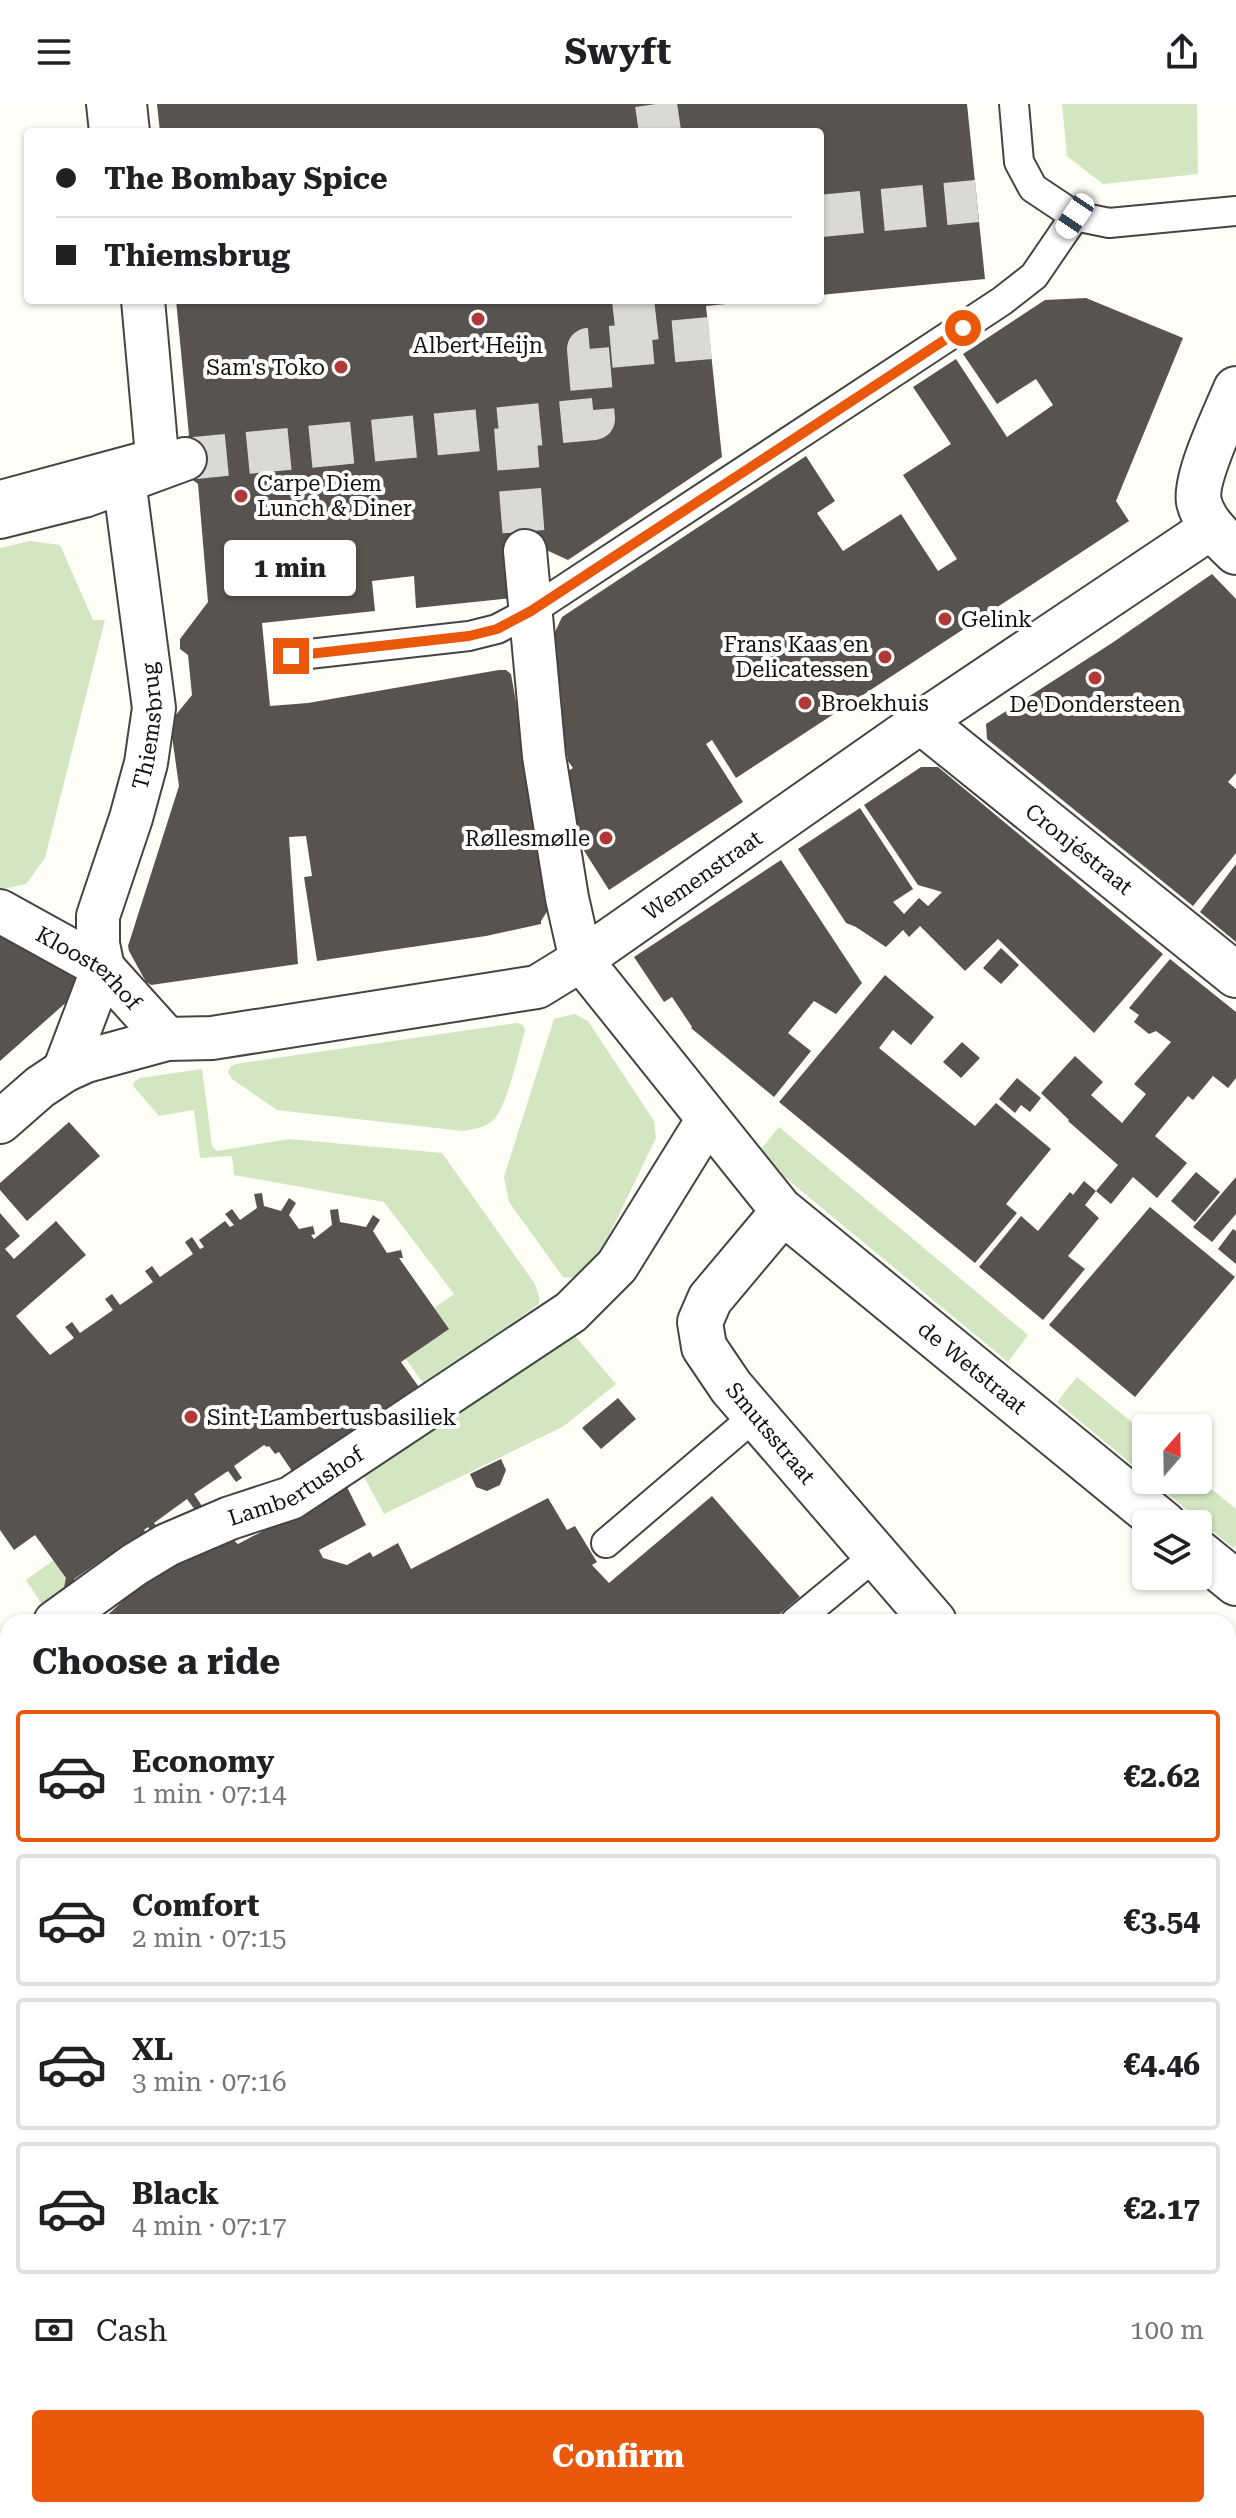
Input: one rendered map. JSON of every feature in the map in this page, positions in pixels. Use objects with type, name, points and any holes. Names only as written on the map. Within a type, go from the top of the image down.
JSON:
[{"type":"street","points":[[125,104],[128,128]]},
{"type":"street","name":"Thiemsbrug","points":[[103,968],[98,944],[98,916],[146,763],[154,708],[156,469],[143,304]]},
{"type":"street","name":"Wemenstraat","points":[[0,1122],[40,1087],[64,1071],[86,1061],[167,1039],[212,1038],[537,987],[581,960],[922,722],[1224,540],[1199,502],[1200,481],[1236,389]]},
{"type":"street","points":[[0,517],[84,496],[156,469]]},
{"type":"street","points":[[525,551],[544,756],[567,898],[581,960]]},
{"type":"street","name":"Cronjéstraat","points":[[922,722],[1236,975]]},
{"type":"street","name":"Kloosterhof","points":[[0,911],[103,968],[167,1039]]},
{"type":"street","name":"de Wetstraat","points":[[581,960],[783,1212],[1147,1510]]},
{"type":"street","points":[[64,1071],[103,968]]},
{"type":"street","name":"Lambertushof","points":[[66,1614],[167,1545],[230,1518],[291,1498],[571,1312],[617,1266],[708,1119]]},
{"type":"street","name":"Smutsstraat","points":[[783,1212],[710,1299],[700,1322],[704,1347],[755,1416],[927,1614]]},
{"type":"street","points":[[1212,1563],[1236,1583]]},
{"type":"lane","points":[[101,104],[104,128]]},
{"type":"lane","points":[[1014,104],[1019,162],[1033,188],[1075,216],[1109,223],[1236,211]]},
{"type":"lane","points":[[291,656],[469,636],[497,629],[531,611],[1002,301],[1034,276],[1075,216]]},
{"type":"lane","points":[[0,495],[139,458],[122,304]]},
{"type":"lane","points":[[606,1543],[755,1416]]},
{"type":"lane","points":[[805,1614],[876,1555]]},
{"type":"green space","points":[[1062,104],[1197,104],[1198,174],[1103,184],[1067,156]]},
{"type":"green space","points":[[30,541],[60,545],[93,620],[105,620],[45,858],[26,884],[0,890],[0,548]]},
{"type":"green space","points":[[575,1014],[588,1021],[654,1121],[656,1138],[595,1264],[580,1275],[568,1278],[563,1277],[509,1202],[504,1177],[554,1019]]},
{"type":"green space","points":[[517,1023],[523,1025],[525,1030],[498,1114],[490,1123],[463,1131],[277,1110],[232,1079],[228,1072],[236,1064]]},
{"type":"green space","points":[[202,1069],[212,1146],[217,1151],[289,1139],[442,1153],[535,1284],[539,1304],[425,1386],[406,1359],[448,1329],[434,1308],[454,1294],[384,1202],[234,1175],[232,1156],[200,1158],[194,1110],[159,1116],[133,1086],[140,1078]]},
{"type":"green space","points":[[779,1127],[1028,1335],[1008,1362],[757,1154]]},
{"type":"green space","points":[[570,1330],[616,1384],[564,1426],[384,1514],[363,1475]]},
{"type":"green space","points":[[1077,1377],[1132,1422],[1132,1464],[1057,1402]]},
{"type":"green space","points":[[1212,1489],[1236,1509],[1236,1545],[1233,1548],[1212,1531],[1212,1510],[1187,1510],[1168,1494],[1212,1494]]},
{"type":"green space","points":[[108,1556],[116,1567],[45,1609],[26,1580],[54,1560],[72,1592],[74,1579]]},
{"type":"building","points":[[157,104],[967,104],[985,279],[824,295],[824,128],[160,128]]},
{"type":"building","points":[[1086,298],[1183,338],[1116,501],[1129,521],[736,778],[712,740],[706,744],[743,802],[609,890],[569,827],[560,776],[573,768],[568,761],[549,645],[562,617],[806,456],[835,501],[817,513],[843,551],[901,514],[938,571],[957,559],[903,475],[951,444],[913,387],[956,359],[1007,437],[1053,405],[1036,379],[997,404],[963,354],[1045,300]]},
{"type":"building","points":[[176,304],[726,304],[706,306],[722,457],[568,560],[544,549],[512,598],[416,608],[414,576],[372,581],[375,611],[262,623],[270,706],[308,703],[499,670],[511,674],[552,904],[541,924],[486,936],[317,961],[304,877],[312,876],[306,836],[289,837],[298,964],[151,985],[146,982],[128,946],[179,786],[170,722],[192,695],[188,655],[180,649],[180,639],[208,602],[198,484],[186,475],[183,443],[189,435]]},
{"type":"building","points":[[1212,574],[1236,599],[1236,773],[1228,782],[1236,789],[1236,853],[1193,906],[987,739],[986,724]]},
{"type":"building","points":[[921,767],[938,767],[1163,954],[1094,1033],[998,939],[965,971],[920,926],[909,937],[903,930],[886,947],[846,923],[798,849],[860,808],[913,889],[893,902],[904,914],[919,898],[928,906],[942,892],[918,885],[864,805]]},
{"type":"building","points":[[781,860],[862,983],[836,1014],[814,1001],[788,1033],[811,1051],[774,1097],[691,1028],[672,997],[664,1002],[634,957]]},
{"type":"building","points":[[1236,864],[1236,942],[1200,912]]},
{"type":"building","points":[[0,933],[87,984],[0,1061]]},
{"type":"building","points":[[1001,948],[1019,965],[1001,984],[983,968]]},
{"type":"building","points":[[1170,959],[1236,1012],[1236,1078],[1228,1088],[1213,1076],[1193,1100],[1188,1096],[1155,1136],[1187,1163],[1157,1198],[1133,1177],[1111,1204],[1096,1191],[1118,1165],[1041,1093],[1075,1056],[1103,1082],[1091,1095],[1122,1123],[1146,1094],[1134,1084],[1171,1042],[1156,1031],[1149,1034],[1134,1022],[1139,1015],[1129,1008]]},
{"type":"building","points":[[885,975],[934,1017],[911,1045],[893,1030],[879,1048],[975,1126],[996,1103],[1051,1149],[1006,1204],[1017,1213],[975,1263],[779,1102]]},
{"type":"building","points":[[962,1042],[980,1058],[961,1078],[943,1062]]},
{"type":"building","points":[[1017,1078],[1041,1098],[1030,1112],[1021,1105],[1015,1113],[999,1099]]},
{"type":"building","points":[[69,1122],[100,1156],[27,1221],[0,1190],[0,1183]]},
{"type":"building","points":[[1196,1172],[1220,1192],[1195,1222],[1171,1201]]},
{"type":"building","points":[[1236,1177],[1236,1214],[1212,1242],[1193,1227]]},
{"type":"building","points":[[1084,1181],[1096,1191],[1085,1205],[1099,1218],[1068,1256],[1085,1269],[1043,1320],[979,1267],[1021,1216],[1038,1231],[1070,1192],[1073,1195]]},
{"type":"building","name":"Sint-Lambertusbasiliek","points":[[262,1193],[264,1206],[281,1211],[289,1198],[296,1203],[289,1215],[299,1229],[313,1226],[315,1234],[311,1235],[314,1239],[332,1225],[330,1210],[338,1209],[340,1222],[366,1227],[373,1215],[380,1220],[373,1231],[387,1253],[401,1250],[403,1258],[399,1258],[449,1329],[401,1362],[421,1390],[296,1477],[279,1452],[275,1454],[264,1445],[234,1466],[242,1478],[236,1482],[228,1471],[194,1494],[202,1506],[195,1510],[187,1499],[154,1523],[163,1534],[156,1539],[148,1527],[144,1530],[149,1536],[122,1555],[118,1548],[115,1551],[123,1563],[116,1567],[108,1556],[74,1579],[72,1593],[63,1592],[66,1578],[35,1535],[14,1550],[0,1530],[0,1213],[20,1236],[5,1249],[14,1259],[56,1221],[86,1255],[16,1316],[50,1355],[74,1338],[65,1327],[72,1322],[80,1333],[113,1310],[105,1299],[112,1294],[120,1305],[153,1282],[145,1271],[152,1266],[160,1277],[193,1254],[185,1242],[192,1237],[200,1249],[204,1247],[199,1240],[225,1221],[230,1227],[234,1225],[225,1214],[232,1209],[240,1220],[257,1208],[254,1194]]},
{"type":"building","points":[[1150,1207],[1235,1277],[1135,1397],[1049,1325]]},
{"type":"building","points":[[1233,1229],[1236,1231],[1236,1264],[1218,1249]]},
{"type":"building","points":[[618,1398],[636,1419],[601,1449],[582,1428]]},
{"type":"building","points":[[501,1459],[506,1470],[500,1485],[487,1491],[476,1487],[470,1474]]},
{"type":"building","points":[[347,1487],[366,1525],[319,1550],[323,1558],[347,1565],[370,1552],[373,1557],[398,1543],[411,1569],[548,1498],[567,1530],[575,1526],[597,1562],[592,1565],[609,1583],[712,1496],[800,1597],[780,1614],[109,1614],[152,1574],[227,1535],[238,1544]]},
{"type":"tunnel","points":[[656,104],[659,128]]},
{"type":"tunnel","points":[[824,216],[977,201]]},
{"type":"tunnel","points":[[633,304],[638,344]]},
{"type":"tunnel","points":[[185,459],[594,419],[588,349],[710,338]]},
{"type":"tunnel","points":[[515,427],[525,551]]},
{"type":"place","name":"Albert Heijn","points":[[478,319]]},
{"type":"place","name":"Sam's Toko","points":[[341,367]]},
{"type":"place","name":"Carpe Diem Lunch & Diner","points":[[241,496]]},
{"type":"place","name":"Gelink","points":[[945,619]]},
{"type":"place","name":"Frans Kaas en Delicatessen","points":[[885,657]]},
{"type":"place","name":"De Dondersteen","points":[[1095,678]]},
{"type":"place","name":"Broekhuis","points":[[805,703]]},
{"type":"place","name":"Røllesmølle","points":[[606,838]]},
{"type":"place","name":"Sint-Lambertusbasiliek","points":[[191,1417]]},
{"type":"route","points":[[291,656],[469,636],[497,629],[531,611],[963,328]]}]
